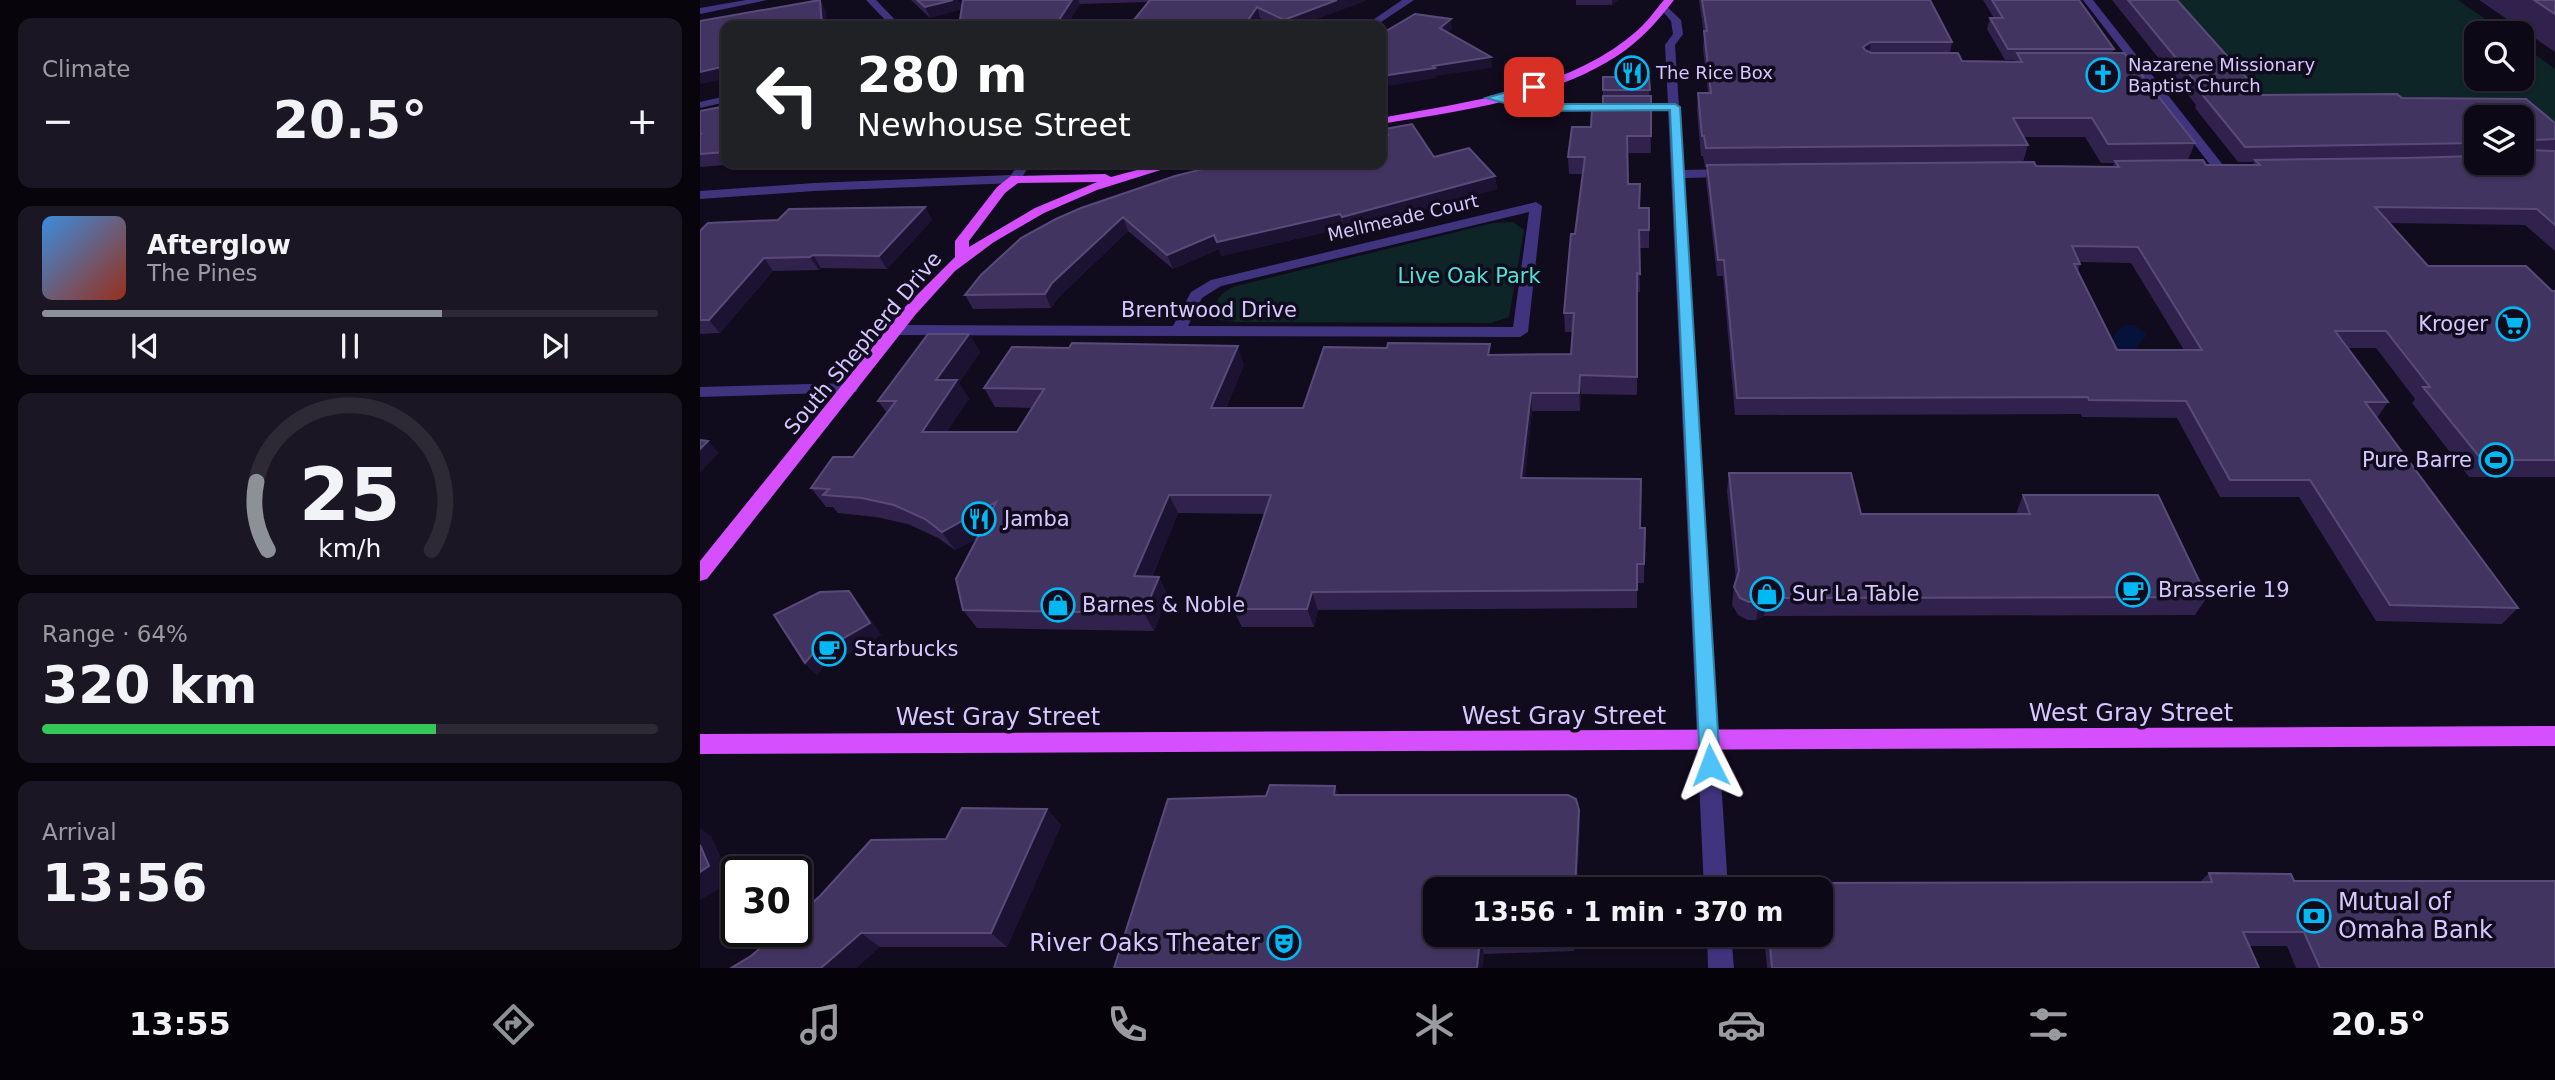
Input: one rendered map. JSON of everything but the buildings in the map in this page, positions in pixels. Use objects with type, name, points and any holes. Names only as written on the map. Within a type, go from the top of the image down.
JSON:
[{"type":"main road","points":[[1386,120],[1491,98],[1572,75],[1605,60],[1641,36],[1665,3]]},
{"type":"main road","name":"South Shepherd Drive","points":[[700,574],[897,330],[932,288],[962,258],[1034,213],[1114,178],[1156,168]]},
{"type":"main road","points":[[962,258],[962,241],[1001,190],[1015,180],[1114,178]]},
{"type":"main road","name":"West Gray Street","points":[[700,744],[2555,736]]},
{"type":"street","points":[[700,11],[762,0]]},
{"type":"street","points":[[871,0],[891,21]]},
{"type":"street","points":[[1377,21],[1409,0]]},
{"type":"street","points":[[2088,0],[2219,168]]},
{"type":"street","points":[[1665,3],[1676,20],[1678,34],[1670,46],[1715,877]]},
{"type":"street","points":[[2126,66],[2140,66]]},
{"type":"street","points":[[1491,98],[1534,107],[1675,107]]},
{"type":"street","points":[[700,105],[721,100]]},
{"type":"street","points":[[700,195],[814,187],[1015,180],[1022,168]]},
{"type":"street","points":[[1678,174],[1747,173]]},
{"type":"street","name":"Mellmeade Court","points":[[1178,331],[1196,295],[1216,283],[1536,206],[1520,332]]},
{"type":"street","name":"Brentwood Drive","points":[[897,330],[1520,332]]},
{"type":"street","points":[[700,392],[850,388]]},
{"type":"street","points":[[1720,947],[1721,968]]},
{"type":"green space","points":[[2172,0],[2458,0],[2488,21],[2464,21],[2464,91],[2534,91],[2534,54],[2555,69],[2555,142],[2534,126],[2534,105],[2464,105],[2464,109],[2272,108]]},
{"type":"green space","name":"Live Oak Park","points":[[1513,222],[1524,230],[1509,317],[1491,323],[1237,322],[1220,320],[1214,316],[1219,297],[1236,286],[1493,223]]},
{"type":"shaded area","points":[[2124,325],[2135,325],[2147,335],[2131,353],[2120,352],[2112,346],[2114,335]]},
{"type":"place","name":"The Rice Box","points":[[1632,73]]},
{"type":"place","name":"Nazarene Missionary Baptist Church","points":[[2103,75]]},
{"type":"place","name":"Kroger","points":[[2513,324]]},
{"type":"place","name":"Pure Barre","points":[[2496,460]]},
{"type":"place","name":"Jamba","points":[[979,519]]},
{"type":"place","name":"Brasserie 19","points":[[2133,590]]},
{"type":"place","name":"Sur La Table","points":[[1767,594]]},
{"type":"place","name":"Barnes & Noble","points":[[1058,605]]},
{"type":"place","name":"Starbucks","points":[[829,649]]},
{"type":"place","name":"Mutual of Omaha Bank","points":[[2314,916]]},
{"type":"place","name":"River Oaks Theater","points":[[1284,943]]},
{"type":"route","points":[[1534,87],[1491,98],[1534,107],[1675,107],[1710,765]]}]
